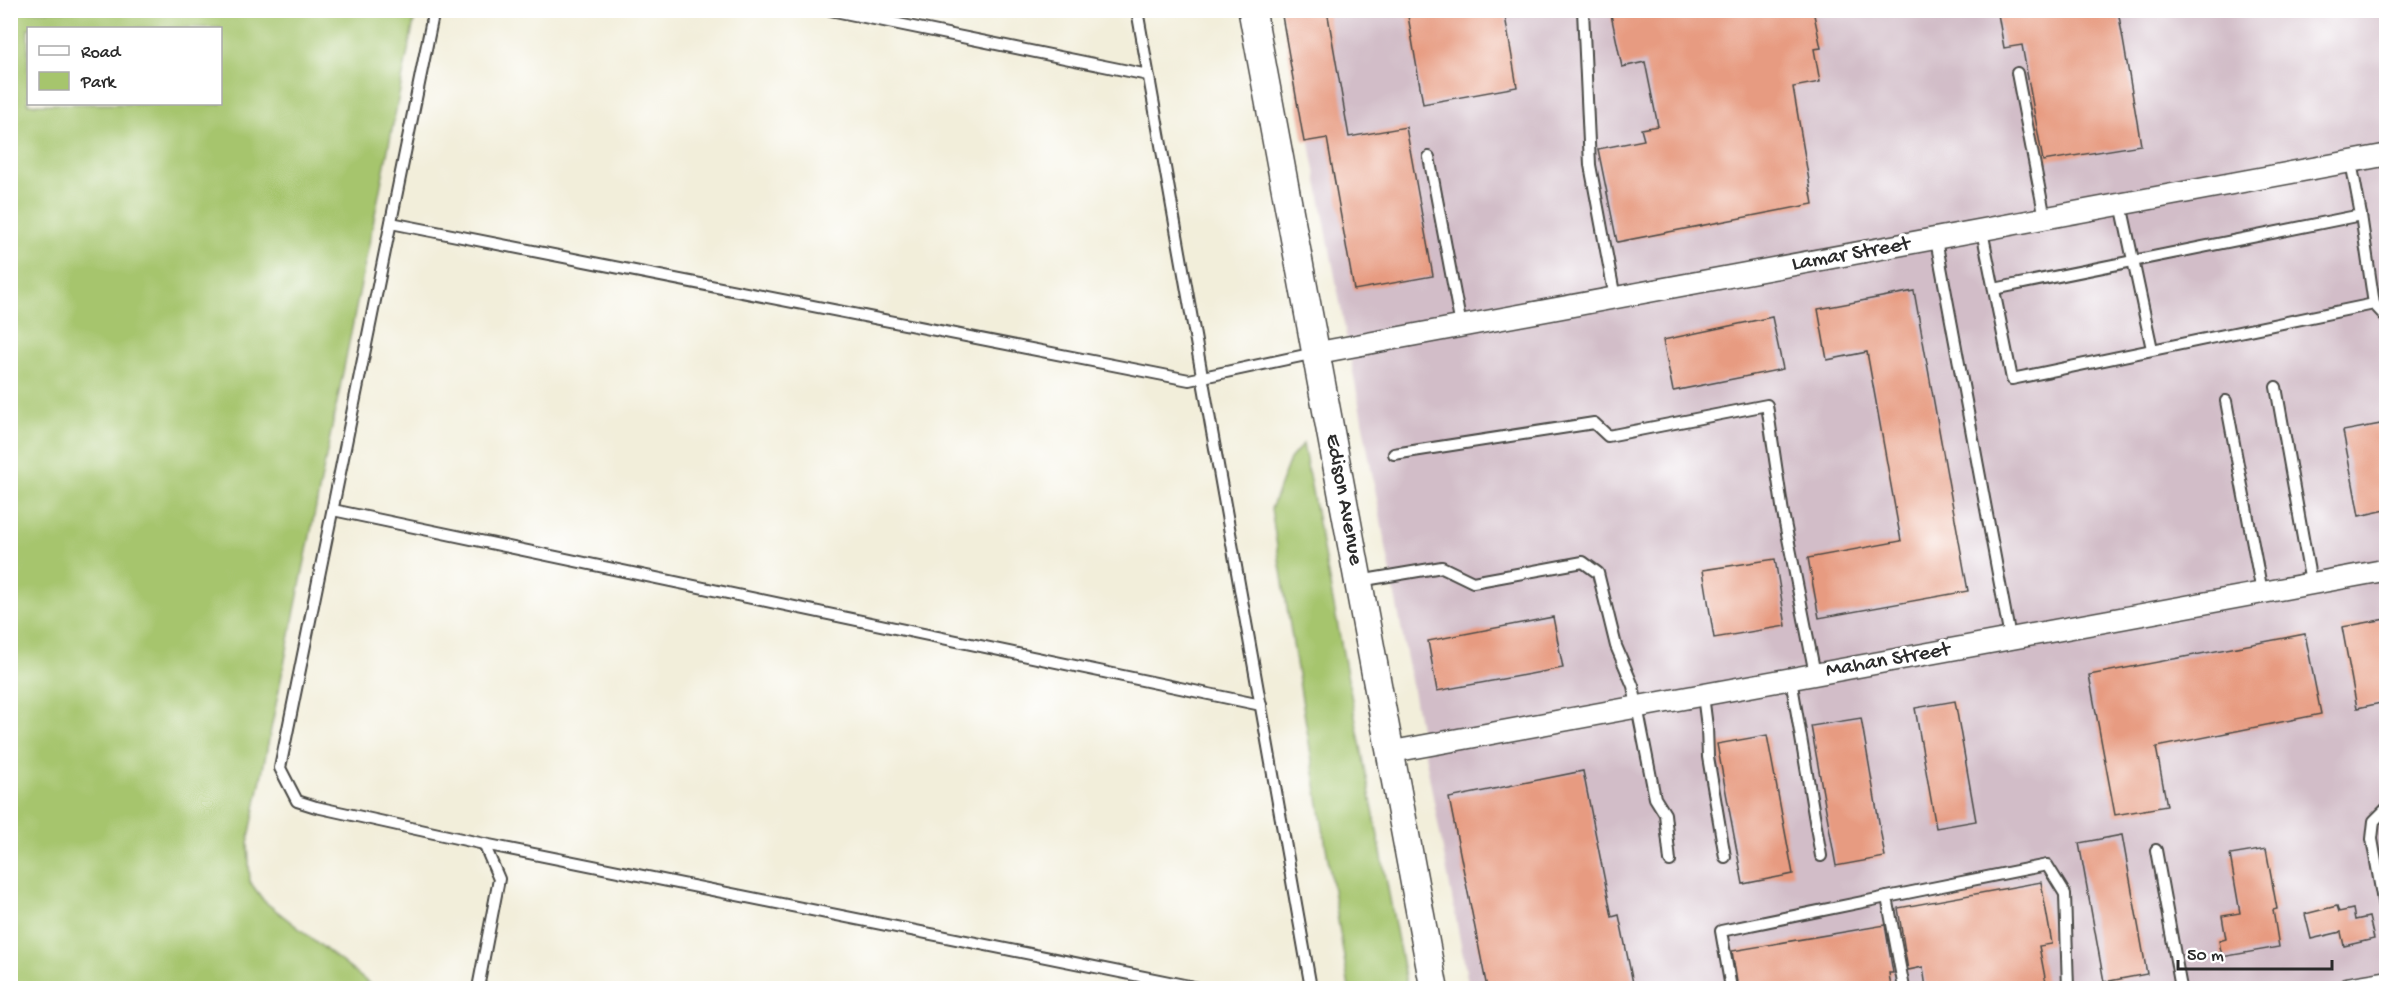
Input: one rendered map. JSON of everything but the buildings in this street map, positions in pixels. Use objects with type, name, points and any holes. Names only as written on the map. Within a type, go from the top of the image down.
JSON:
[{"type":"street","name":"Edison Avenue","points":[[1252,10],[1434,988]]},
{"type":"street","name":"Lamar Street","points":[[1316,353],[2386,155]]},
{"type":"street","name":"Mahan Street","points":[[1390,752],[2386,570]]},
{"type":"street","points":[[2349,988],[2386,982]]},
{"type":"lane","points":[[434,10],[280,768],[297,801],[484,844],[1199,988]]},
{"type":"lane","points":[[830,10],[1148,75]]},
{"type":"lane","points":[[1137,10],[1311,988]]},
{"type":"lane","points":[[1583,10],[1590,165],[1615,298]]},
{"type":"lane","points":[[2017,73],[2045,218]]},
{"type":"lane","points":[[1429,157],[1461,326]]},
{"type":"lane","points":[[2351,162],[2374,304],[2386,317]]},
{"type":"lane","points":[[2121,204],[2152,349]]},
{"type":"lane","points":[[1994,289],[2361,215]]},
{"type":"lane","points":[[391,223],[1189,380],[1316,353]]},
{"type":"lane","points":[[1982,231],[2012,378],[2374,304]]},
{"type":"lane","points":[[1936,240],[2010,638]]},
{"type":"lane","points":[[2276,387],[2311,583]]},
{"type":"lane","points":[[2226,401],[2262,592]]},
{"type":"lane","points":[[1394,454],[1594,423],[1608,436],[1767,405],[1783,513],[1815,674]]},
{"type":"lane","points":[[333,510],[1261,705]]},
{"type":"lane","points":[[1358,582],[1442,567],[1473,582],[1583,562],[1598,573],[1616,646],[1633,686],[1655,798],[1665,814],[1670,861]]},
{"type":"lane","points":[[1791,679],[1821,856]]},
{"type":"lane","points":[[1703,695],[1708,757],[1725,857]]},
{"type":"lane","points":[[2386,809],[2374,821],[2372,839],[2386,918]]},
{"type":"lane","points":[[478,988],[499,879],[484,844]]},
{"type":"lane","points":[[2156,850],[2181,988]]},
{"type":"lane","points":[[1731,988],[1721,931],[2047,865],[2065,894],[2068,988]]},
{"type":"lane","points":[[1887,897],[1904,988]]},
{"type":"shaded area","points":[[1285,11],[2386,11],[2386,988],[1469,988]]},
{"type":"green space","points":[[10,11],[416,11],[248,843],[250,882],[264,901],[375,988],[11,988]]},
{"type":"green space","points":[[1303,444],[1407,988],[1349,988],[1271,509],[1290,459]]}]
